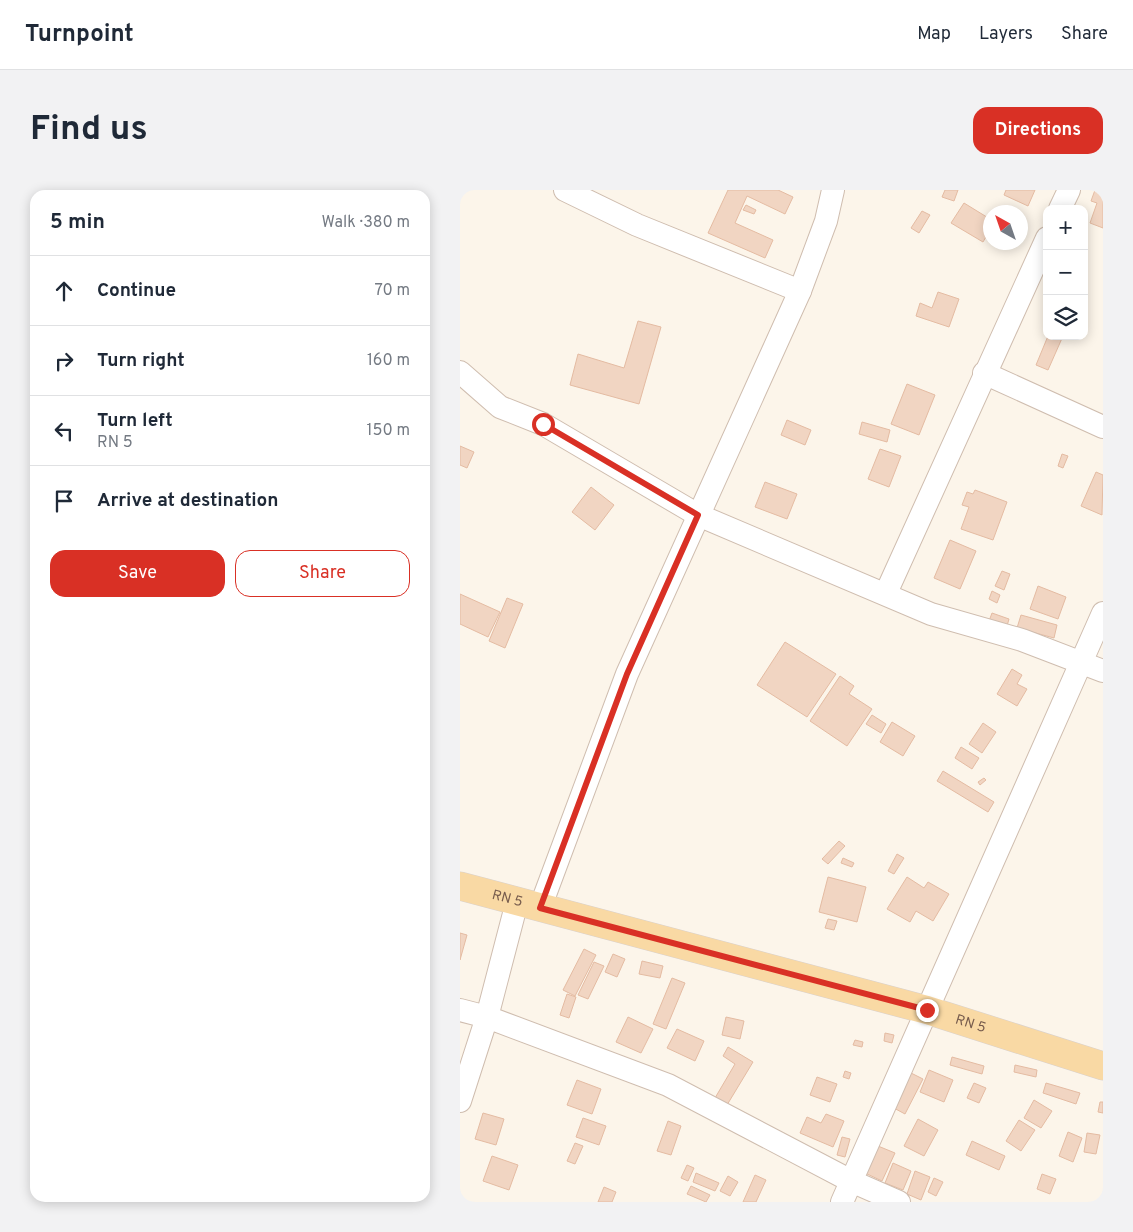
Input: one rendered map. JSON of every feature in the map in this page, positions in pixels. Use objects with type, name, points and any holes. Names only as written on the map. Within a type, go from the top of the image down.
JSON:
[{"type":"main road","name":"RN 5","points":[[460,886],[927,1010],[1103,1066]]},
{"type":"street","points":[[565,190],[637,225],[800,291]]},
{"type":"street","points":[[460,1101],[487,1017],[528,905],[627,674],[800,291],[826,221],[833,190]]},
{"type":"street","points":[[1062,205],[1068,190]]},
{"type":"street","points":[[886,593],[1043,247]]},
{"type":"street","points":[[460,372],[500,408],[543,424],[698,515],[886,593],[930,614],[1022,640],[1103,671]]},
{"type":"street","points":[[984,374],[1103,427]]},
{"type":"street","points":[[842,1202],[1103,614]]},
{"type":"street","points":[[460,1010],[487,1017],[668,1085],[850,1181],[899,1202]]},
{"type":"building","points":[[728,190],[778,190],[793,197],[785,214],[747,196],[735,223],[773,240],[765,258],[708,233]]},
{"type":"building","points":[[945,190],[958,190],[954,201],[942,197]]},
{"type":"building","points":[[1006,190],[1035,190],[1028,206],[1004,195]]},
{"type":"building","points":[[1095,190],[1103,190],[1103,228],[1090,223],[1097,203],[1091,201]]},
{"type":"building","points":[[964,203],[983,215],[983,242],[951,223]]},
{"type":"building","points":[[746,205],[756,210],[754,214],[743,210]]},
{"type":"building","points":[[922,211],[930,215],[919,233],[911,228]]},
{"type":"building","points":[[938,292],[959,299],[949,327],[916,316],[920,303],[932,308]]},
{"type":"building","points":[[638,321],[661,327],[639,404],[570,385],[578,354],[624,368]]},
{"type":"building","points":[[1046,340],[1061,340],[1048,370],[1036,365]]},
{"type":"building","points":[[907,384],[935,395],[919,435],[891,424]]},
{"type":"building","points":[[787,420],[811,430],[805,445],[781,435]]},
{"type":"building","points":[[862,422],[890,430],[887,442],[859,434]]},
{"type":"building","points":[[460,446],[474,452],[467,468],[460,465]]},
{"type":"building","points":[[880,449],[901,456],[889,487],[868,479]]},
{"type":"building","points":[[1062,454],[1068,456],[1063,468],[1058,466]]},
{"type":"building","points":[[1096,472],[1103,475],[1102,515],[1081,506]]},
{"type":"building","points":[[765,482],[797,494],[787,519],[755,507]]},
{"type":"building","points":[[591,487],[614,505],[595,530],[572,512]]},
{"type":"building","points":[[975,490],[1007,502],[993,540],[961,529],[969,507],[962,505],[967,492],[973,494]]},
{"type":"building","points":[[950,540],[976,551],[960,589],[934,578]]},
{"type":"building","points":[[1002,571],[1010,574],[1004,590],[995,586]]},
{"type":"building","points":[[1038,586],[1066,597],[1058,619],[1030,609]]},
{"type":"building","points":[[992,591],[1000,595],[997,603],[989,599]]},
{"type":"building","points":[[460,594],[500,612],[488,637],[460,624]]},
{"type":"building","points":[[507,598],[523,604],[505,648],[489,641]]},
{"type":"building","points":[[992,613],[1009,619],[1007,626],[989,621]]},
{"type":"building","points":[[1021,615],[1057,625],[1054,638],[1017,628]]},
{"type":"building","points":[[785,642],[836,674],[807,717],[757,685]]},
{"type":"building","points":[[1012,669],[1022,675],[1017,684],[1027,689],[1017,706],[997,694]]},
{"type":"building","points":[[840,676],[854,686],[849,694],[872,709],[847,746],[810,721]]},
{"type":"building","points":[[872,715],[886,724],[881,733],[866,724]]},
{"type":"building","points":[[892,722],[915,736],[903,756],[880,742]]},
{"type":"building","points":[[983,723],[996,732],[982,753],[969,744]]},
{"type":"building","points":[[961,747],[979,758],[972,769],[955,758]]},
{"type":"building","points":[[943,771],[994,802],[988,812],[937,781]]},
{"type":"building","points":[[984,778],[986,780],[980,785],[978,782]]},
{"type":"building","points":[[839,841],[845,846],[828,864],[822,859]]},
{"type":"building","points":[[897,854],[904,858],[894,874],[888,871]]},
{"type":"building","points":[[843,858],[854,863],[852,867],[841,863]]},
{"type":"building","points":[[828,877],[866,887],[857,922],[819,912]]},
{"type":"building","points":[[907,877],[924,888],[928,882],[949,894],[933,921],[916,911],[910,922],[887,909]]},
{"type":"building","points":[[828,919],[837,921],[834,930],[825,928]]},
{"type":"building","points":[[460,933],[467,935],[460,960]]},
{"type":"building","points":[[584,949],[596,955],[575,996],[563,990]]},
{"type":"building","points":[[613,954],[625,959],[617,977],[605,972]]},
{"type":"building","points":[[642,961],[663,966],[660,978],[639,974]]},
{"type":"building","points":[[594,962],[604,966],[588,999],[578,995]]},
{"type":"building","points":[[672,978],[685,983],[666,1029],[653,1024]]},
{"type":"building","points":[[567,994],[576,997],[569,1018],[560,1015]]},
{"type":"building","points":[[628,1017],[653,1029],[641,1053],[616,1042]]},
{"type":"building","points":[[726,1017],[744,1021],[740,1039],[722,1035]]},
{"type":"building","points":[[677,1029],[704,1041],[695,1061],[667,1048]]},
{"type":"building","points":[[885,1033],[894,1035],[892,1043],[884,1041]]},
{"type":"building","points":[[855,1040],[863,1042],[862,1047],[853,1045]]},
{"type":"building","points":[[728,1047],[753,1062],[727,1105],[715,1098],[735,1064],[723,1056]]},
{"type":"building","points":[[952,1057],[984,1066],[982,1074],[950,1065]]},
{"type":"building","points":[[1015,1065],[1037,1070],[1036,1077],[1014,1072]]},
{"type":"building","points":[[929,1070],[953,1080],[944,1102],[920,1092]]},
{"type":"building","points":[[845,1071],[851,1073],[849,1079],[843,1077]]},
{"type":"building","points":[[909,1072],[923,1079],[905,1114],[892,1107]]},
{"type":"building","points":[[817,1077],[837,1084],[830,1102],[810,1095]]},
{"type":"building","points":[[577,1080],[601,1089],[592,1114],[567,1105]]},
{"type":"building","points":[[974,1083],[986,1088],[979,1103],[967,1098]]},
{"type":"building","points":[[1046,1083],[1080,1093],[1076,1104],[1043,1093]]},
{"type":"building","points":[[1034,1100],[1052,1111],[1041,1128],[1024,1118]]},
{"type":"building","points":[[1100,1102],[1103,1102],[1103,1113],[1098,1112]]},
{"type":"building","points":[[483,1113],[504,1119],[496,1145],[475,1139]]},
{"type":"building","points":[[826,1114],[844,1121],[833,1147],[800,1133],[807,1117],[821,1123]]},
{"type":"building","points":[[583,1118],[606,1126],[599,1145],[576,1137]]},
{"type":"building","points":[[918,1119],[938,1130],[924,1156],[904,1146]]},
{"type":"building","points":[[1019,1120],[1035,1130],[1021,1151],[1006,1141]]},
{"type":"building","points":[[668,1121],[681,1126],[671,1155],[657,1151]]},
{"type":"building","points":[[1068,1132],[1082,1138],[1073,1162],[1059,1156]]},
{"type":"building","points":[[1087,1133],[1100,1135],[1096,1154],[1084,1152]]},
{"type":"building","points":[[842,1137],[850,1139],[845,1157],[837,1155]]},
{"type":"building","points":[[972,1141],[1005,1156],[999,1170],[966,1155]]},
{"type":"building","points":[[575,1143],[583,1146],[575,1164],[567,1161]]},
{"type":"building","points":[[878,1146],[895,1153],[882,1181],[865,1173]]},
{"type":"building","points":[[492,1156],[518,1165],[509,1190],[483,1181]]},
{"type":"building","points":[[893,1163],[911,1171],[903,1190],[885,1183]]},
{"type":"building","points":[[687,1165],[694,1168],[688,1181],[681,1178]]},
{"type":"building","points":[[915,1171],[930,1177],[921,1200],[907,1194]]},
{"type":"building","points":[[696,1173],[719,1183],[715,1191],[693,1182]]},
{"type":"building","points":[[1042,1174],[1056,1179],[1050,1194],[1037,1189]]},
{"type":"building","points":[[755,1175],[766,1180],[756,1202],[743,1202]]},
{"type":"building","points":[[728,1176],[738,1182],[730,1196],[720,1191]]},
{"type":"building","points":[[934,1178],[943,1182],[936,1196],[928,1192]]},
{"type":"building","points":[[691,1186],[710,1195],[706,1202],[687,1194]]},
{"type":"building","points":[[604,1187],[616,1192],[612,1202],[598,1202]]},
{"type":"route","points":[[543,424],[698,515],[627,674],[540,908],[927,1010]]}]
